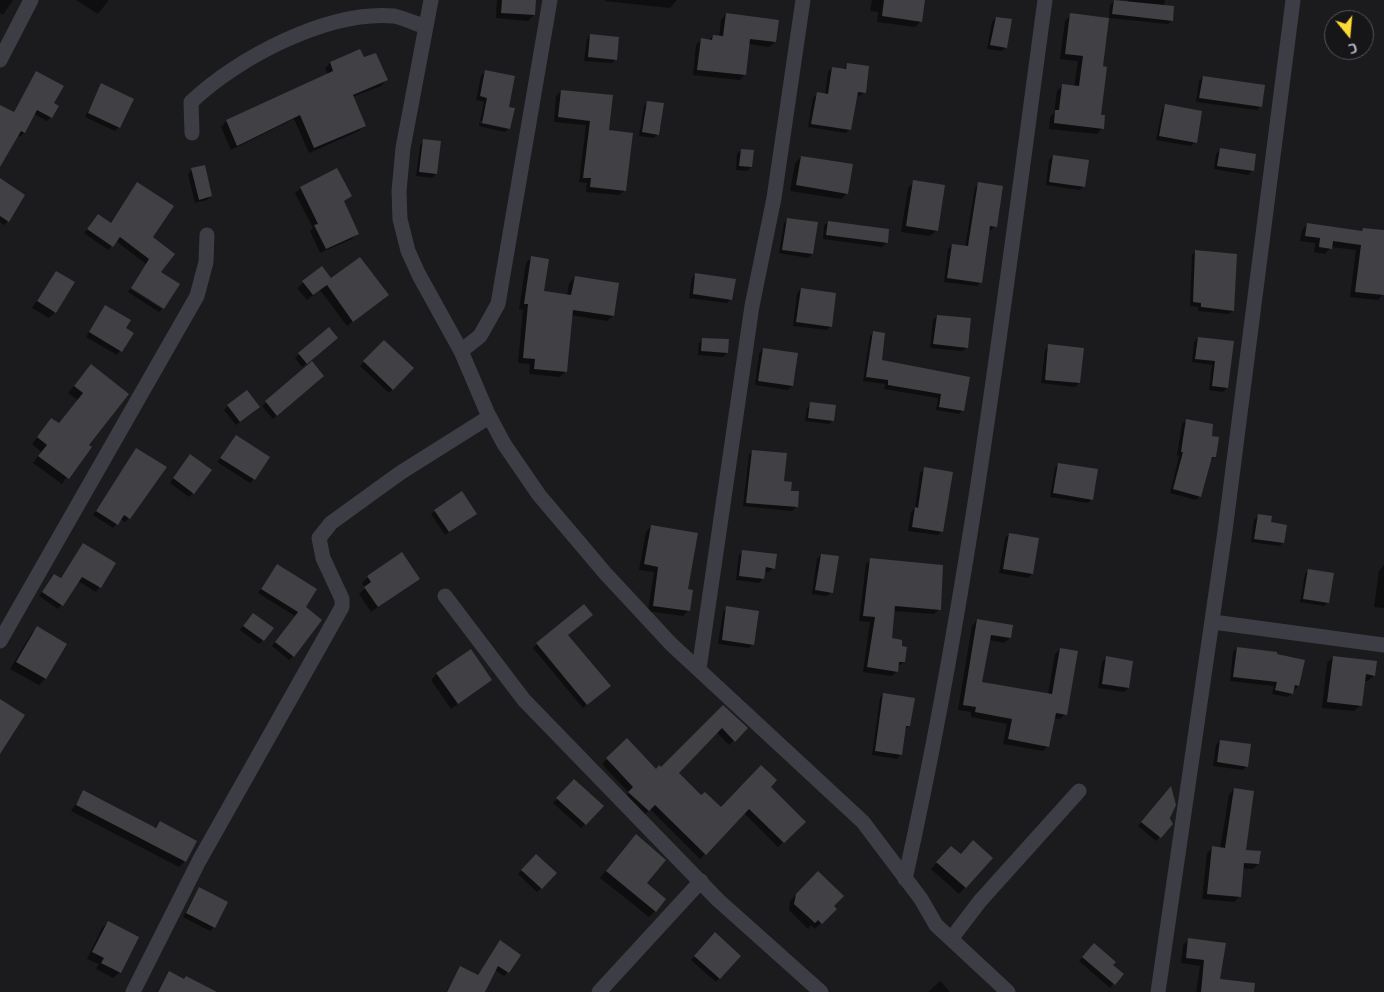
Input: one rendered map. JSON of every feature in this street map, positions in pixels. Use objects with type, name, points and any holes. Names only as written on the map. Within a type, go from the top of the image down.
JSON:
[{"type":"street","points":[[0,60],[31,0]]},
{"type":"street","points":[[431,0],[403,148],[399,191],[400,219],[408,250],[419,275],[461,351],[504,444],[545,502],[605,573],[671,644],[863,822],[921,899],[936,925],[1008,992]]},
{"type":"street","points":[[461,351],[480,336],[498,304],[550,0]]},
{"type":"street","points":[[699,669],[752,306],[774,198],[803,0]]},
{"type":"street","points":[[905,879],[926,783],[966,558],[1045,0]]},
{"type":"street","points":[[1158,992],[1212,622],[1293,0]]},
{"type":"street","points":[[192,133],[191,102],[205,89],[243,64],[287,39],[331,24],[368,16],[395,16],[426,27]]},
{"type":"street","points":[[0,641],[197,296],[206,262],[206,235]]},
{"type":"street","points":[[133,992],[199,861],[342,607],[342,599],[323,558],[319,538],[331,523],[400,473],[490,417]]},
{"type":"street","points":[[445,596],[524,700],[718,900],[821,992]]},
{"type":"street","points":[[1212,622],[1384,645]]},
{"type":"street","points":[[951,939],[980,900],[1079,791]]},
{"type":"street","points":[[599,992],[701,881]]},
{"type":"building","points":[[502,0],[536,0],[535,15],[501,13]]},
{"type":"building","points":[[884,0],[925,0],[922,22],[882,16]]},
{"type":"building","points":[[1114,0],[1174,6],[1173,21],[1112,14]]},
{"type":"building","points":[[726,13],[779,20],[776,42],[750,39],[746,75],[697,70],[701,38],[712,40],[713,35],[723,36]]},
{"type":"building","points":[[1070,13],[1109,18],[1103,66],[1107,67],[1101,115],[1105,115],[1104,129],[1054,123],[1055,110],[1059,110],[1062,84],[1079,86],[1083,56],[1065,54]]},
{"type":"building","points":[[996,17],[1012,19],[1007,48],[990,45]]},
{"type":"building","points":[[590,34],[619,37],[617,60],[588,57]]},
{"type":"building","points":[[360,49],[364,57],[376,53],[388,80],[353,95],[366,126],[314,148],[300,115],[237,146],[226,120],[333,71],[330,62]]},
{"type":"building","points":[[847,63],[869,66],[866,93],[858,92],[851,130],[811,124],[817,92],[828,94],[832,67],[846,69]]},
{"type":"building","points":[[485,70],[515,76],[509,107],[515,108],[510,129],[482,123],[487,98],[480,96]]},
{"type":"building","points":[[36,71],[64,86],[54,103],[59,106],[52,118],[37,110],[25,133],[21,131],[0,167],[0,105],[14,112]]},
{"type":"building","points":[[1203,76],[1265,85],[1262,107],[1199,98]]},
{"type":"building","points":[[101,83],[134,99],[120,128],[88,113]]},
{"type":"building","points":[[561,90],[613,95],[609,130],[633,133],[626,191],[590,187],[591,178],[583,178],[590,121],[558,117]]},
{"type":"building","points":[[647,101],[664,103],[659,135],[642,132]]},
{"type":"building","points":[[1165,104],[1202,111],[1197,143],[1159,136]]},
{"type":"building","points":[[423,139],[441,141],[437,174],[419,172]]},
{"type":"building","points":[[1220,148],[1256,154],[1254,171],[1217,166]]},
{"type":"building","points":[[741,149],[754,150],[752,167],[739,166]]},
{"type":"building","points":[[1053,155],[1089,160],[1085,187],[1049,182]]},
{"type":"building","points":[[801,156],[853,164],[848,194],[796,185]]},
{"type":"building","points":[[205,165],[212,196],[199,200],[191,168]]},
{"type":"building","points":[[337,168],[352,196],[344,201],[359,234],[326,249],[314,225],[318,224],[300,187]]},
{"type":"building","points":[[0,178],[25,195],[9,222],[0,216]]},
{"type":"building","points":[[913,180],[945,185],[938,231],[906,226]]},
{"type":"building","points":[[137,182],[174,206],[153,237],[175,254],[161,272],[180,284],[164,309],[131,288],[149,259],[120,237],[113,247],[87,229],[98,214],[111,223]]},
{"type":"building","points":[[978,182],[1003,186],[997,227],[990,226],[982,283],[947,278],[952,244],[968,246]]},
{"type":"building","points":[[787,218],[818,222],[813,254],[782,250]]},
{"type":"building","points":[[828,221],[889,229],[888,243],[826,235]]},
{"type":"building","points":[[1307,223],[1362,231],[1363,228],[1384,230],[1384,295],[1355,292],[1361,245],[1333,241],[1332,249],[1319,247],[1320,238],[1305,236]]},
{"type":"building","points":[[1195,250],[1237,254],[1234,311],[1201,307],[1201,303],[1193,302]]},
{"type":"building","points":[[531,256],[549,259],[544,291],[571,295],[575,276],[619,283],[614,316],[573,310],[567,372],[534,369],[535,359],[523,358],[528,304],[524,304]]},
{"type":"building","points":[[360,257],[389,295],[353,322],[327,285],[313,295],[302,281],[322,266],[331,278]]},
{"type":"building","points":[[56,271],[75,282],[56,313],[37,301]]},
{"type":"building","points":[[695,273],[736,279],[732,300],[693,294]]},
{"type":"building","points":[[801,288],[836,293],[832,327],[796,322]]},
{"type":"building","points":[[105,305],[131,320],[126,328],[134,333],[122,352],[89,332]]},
{"type":"building","points":[[937,315],[971,318],[968,348],[933,344]]},
{"type":"building","points":[[329,327],[338,338],[307,364],[298,353]]},
{"type":"building","points":[[873,331],[885,333],[882,360],[970,377],[964,411],[939,407],[941,394],[888,385],[888,380],[866,377]]},
{"type":"building","points":[[1198,337],[1234,341],[1228,388],[1212,386],[1215,361],[1195,359]]},
{"type":"building","points":[[702,338],[729,339],[728,353],[701,351]]},
{"type":"building","points":[[384,340],[414,368],[393,390],[363,361]]},
{"type":"building","points":[[1048,344],[1084,348],[1080,383],[1045,380]]},
{"type":"building","points":[[763,348],[798,353],[793,386],[758,381]]},
{"type":"building","points":[[312,361],[324,376],[277,416],[265,401]]},
{"type":"building","points":[[91,364],[129,394],[89,445],[92,447],[69,479],[38,456],[47,445],[37,437],[51,418],[59,423],[83,393],[74,386]]},
{"type":"building","points":[[247,390],[260,407],[240,422],[227,405]]},
{"type":"building","points":[[810,402],[836,405],[834,421],[808,418]]},
{"type":"building","points":[[1186,419],[1213,424],[1212,436],[1219,437],[1216,457],[1212,457],[1201,497],[1173,489],[1183,452],[1181,452]]},
{"type":"building","points":[[236,435],[270,457],[255,480],[220,458]]},
{"type":"building","points":[[136,448],[167,467],[130,519],[124,515],[118,525],[96,511]]},
{"type":"building","points":[[752,450],[787,453],[784,481],[792,482],[791,491],[799,491],[798,507],[746,503]]},
{"type":"building","points":[[190,454],[212,470],[194,494],[173,478]]},
{"type":"building","points":[[1058,463],[1098,469],[1093,500],[1053,493]]},
{"type":"building","points":[[924,467],[953,472],[943,532],[912,527],[915,507],[918,508]]},
{"type":"building","points":[[462,491],[477,514],[449,532],[434,510]]},
{"type":"building","points":[[1258,514],[1272,516],[1271,522],[1287,525],[1284,543],[1254,539]]},
{"type":"building","points":[[651,525],[698,533],[688,589],[693,590],[690,611],[653,606],[658,567],[644,564]]},
{"type":"building","points":[[1009,533],[1039,538],[1033,574],[1003,569]]},
{"type":"building","points":[[83,543],[116,563],[101,588],[82,577],[63,606],[42,592],[54,574],[61,578]]},
{"type":"building","points":[[742,550],[777,554],[775,569],[766,567],[764,579],[739,576]]},
{"type":"building","points":[[402,552],[420,579],[378,607],[364,587],[371,582],[367,576]]},
{"type":"building","points":[[821,554],[839,556],[833,593],[815,590]]},
{"type":"building","points":[[870,558],[943,565],[941,610],[895,606],[892,638],[902,640],[902,646],[907,647],[905,662],[899,662],[898,672],[867,667],[875,617],[863,616]]},
{"type":"building","points":[[277,564],[317,589],[306,607],[322,620],[294,657],[275,642],[298,612],[261,589]]},
{"type":"building","points":[[1308,569],[1334,573],[1329,603],[1303,599]]},
{"type":"building","points":[[584,604],[593,615],[568,635],[611,686],[587,705],[536,643]]},
{"type":"building","points":[[726,606],[759,611],[754,645],[722,640]]},
{"type":"building","points":[[253,613],[274,628],[264,641],[243,626]]},
{"type":"building","points":[[977,619],[1013,625],[1011,638],[991,635],[982,682],[1052,694],[1060,648],[1078,651],[1067,715],[1056,713],[1049,747],[1008,739],[1012,719],[975,712],[976,707],[963,705]]},
{"type":"building","points":[[37,626],[67,644],[46,679],[16,662]]},
{"type":"building","points":[[1237,647],[1277,652],[1277,654],[1305,660],[1299,686],[1295,685],[1293,694],[1275,690],[1277,682],[1233,677]]},
{"type":"building","points":[[471,649],[492,680],[458,704],[436,673]]},
{"type":"building","points":[[1106,656],[1133,661],[1129,688],[1102,684]]},
{"type":"building","points":[[1333,656],[1377,661],[1375,676],[1366,674],[1362,706],[1327,702]]},
{"type":"building","points":[[883,693],[915,698],[910,726],[906,726],[902,755],[875,751]]},
{"type":"building","points":[[0,699],[25,715],[0,754]]},
{"type":"building","points":[[723,705],[748,728],[735,742],[722,728],[679,773],[701,795],[705,792],[721,807],[761,765],[777,780],[771,787],[806,822],[784,843],[749,809],[706,855],[655,805],[649,811],[628,792],[633,787],[606,758],[627,738],[656,769],[659,765],[661,767]]},
{"type":"building","points":[[1220,740],[1251,744],[1248,767],[1217,762]]},
{"type":"building","points":[[574,779],[604,806],[586,825],[556,798]]},
{"type":"building","points":[[1171,786],[1176,805],[1170,818],[1173,824],[1161,838],[1141,822]]},
{"type":"building","points":[[1234,788],[1254,791],[1246,850],[1261,851],[1259,864],[1244,863],[1241,897],[1207,894],[1212,846],[1225,848]]},
{"type":"building","points":[[83,790],[156,828],[160,821],[197,841],[186,862],[76,805]]},
{"type":"building","points":[[636,834],[666,860],[647,883],[666,899],[656,912],[606,871]]},
{"type":"building","points":[[973,840],[993,858],[966,888],[936,862],[951,846],[961,854]]},
{"type":"building","points":[[536,854],[557,873],[542,889],[521,870]]},
{"type":"building","points":[[818,871],[844,896],[834,906],[837,909],[822,924],[818,920],[815,923],[794,904],[796,894]]},
{"type":"building","points":[[199,887],[228,902],[215,928],[186,913]]},
{"type":"building","points":[[108,921],[139,937],[121,973],[101,963],[104,958],[92,952]]},
{"type":"building","points":[[715,932],[741,956],[720,979],[694,956]]},
{"type":"building","points":[[1188,938],[1226,943],[1220,979],[1255,983],[1254,992],[1201,992],[1204,960],[1186,958]]},
{"type":"building","points":[[500,940],[521,955],[509,973],[498,966],[485,992],[447,992],[460,966],[478,975]]},
{"type":"building","points":[[1094,943],[1116,962],[1113,965],[1124,974],[1115,985],[1082,957]]},
{"type":"building","points":[[169,971],[184,979],[186,976],[217,992],[158,992]]}]
